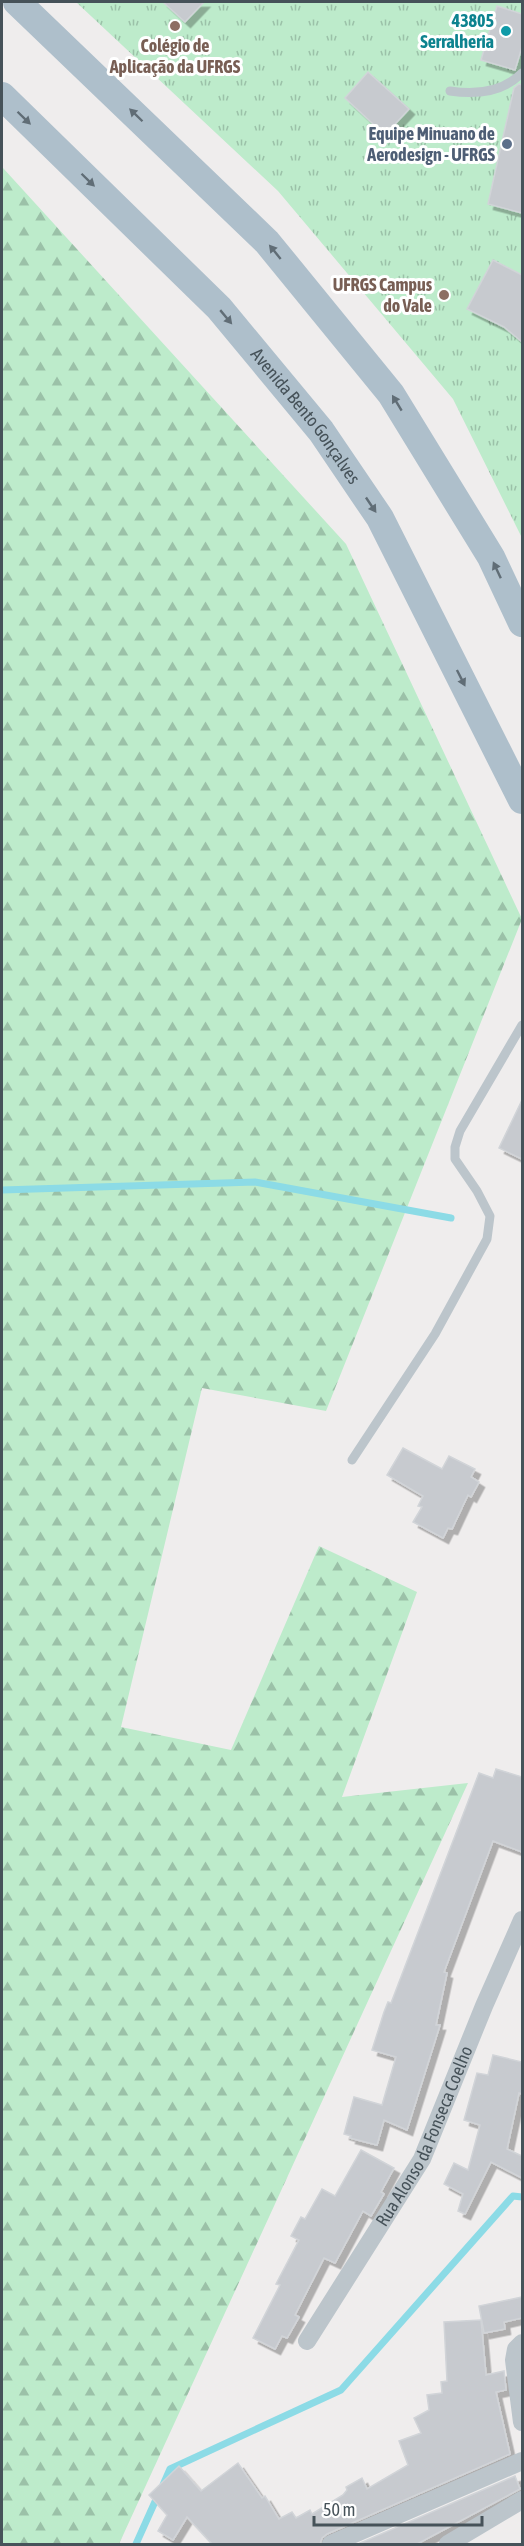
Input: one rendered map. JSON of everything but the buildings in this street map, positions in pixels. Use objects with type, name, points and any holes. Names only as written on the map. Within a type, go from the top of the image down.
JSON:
[{"type":"main road","points":[[17,2],[267,242],[391,393],[491,557],[522,623]]},
{"type":"main road","name":"Avenida Bento Gonçalves","points":[[2,96],[219,308],[321,431],[380,518],[522,800]]},
{"type":"street","name":"Rua Alonso da Fonseca Coelho","points":[[307,2341],[422,2159],[522,1920]]},
{"type":"street","points":[[522,2343],[516,2349],[514,2360],[522,2422]]},
{"type":"street","points":[[331,2544],[522,2461]]},
{"type":"street","points":[[448,2544],[522,2500]]},
{"type":"lane","points":[[450,91],[486,92],[503,86],[522,74]]},
{"type":"lane","points":[[352,1460],[435,1334],[487,1239],[490,1216],[477,1191],[455,1159],[455,1147],[460,1131],[522,1025]]},
{"type":"green space","name":"UFRGS Campus do Vale","points":[[76,2],[522,2],[522,538],[453,399],[278,191]]},
{"type":"green space","points":[[3,168],[346,544],[522,919],[326,1411],[202,1388],[121,1727],[231,1750],[319,1546],[417,1592],[342,1797],[468,1783],[119,2544],[2,2544]]},
{"type":"waterway","points":[[2,1190],[255,1182],[451,1218]]},
{"type":"waterway","points":[[163,2485],[170,2469],[341,2390],[513,2196],[522,2197]]},
{"type":"waterway","points":[[136,2544],[158,2495]]},
{"type":"place","name":"Colégio de Aplicação da UFRGS","points":[[175,26]]},
{"type":"place","name":"43805 Serralheria","points":[[506,31]]},
{"type":"place","name":"Equipe Minuano de Aerodesign - UFRGS","points":[[507,144]]},
{"type":"place","name":"UFRGS Campus do Vale","points":[[444,295]]}]
